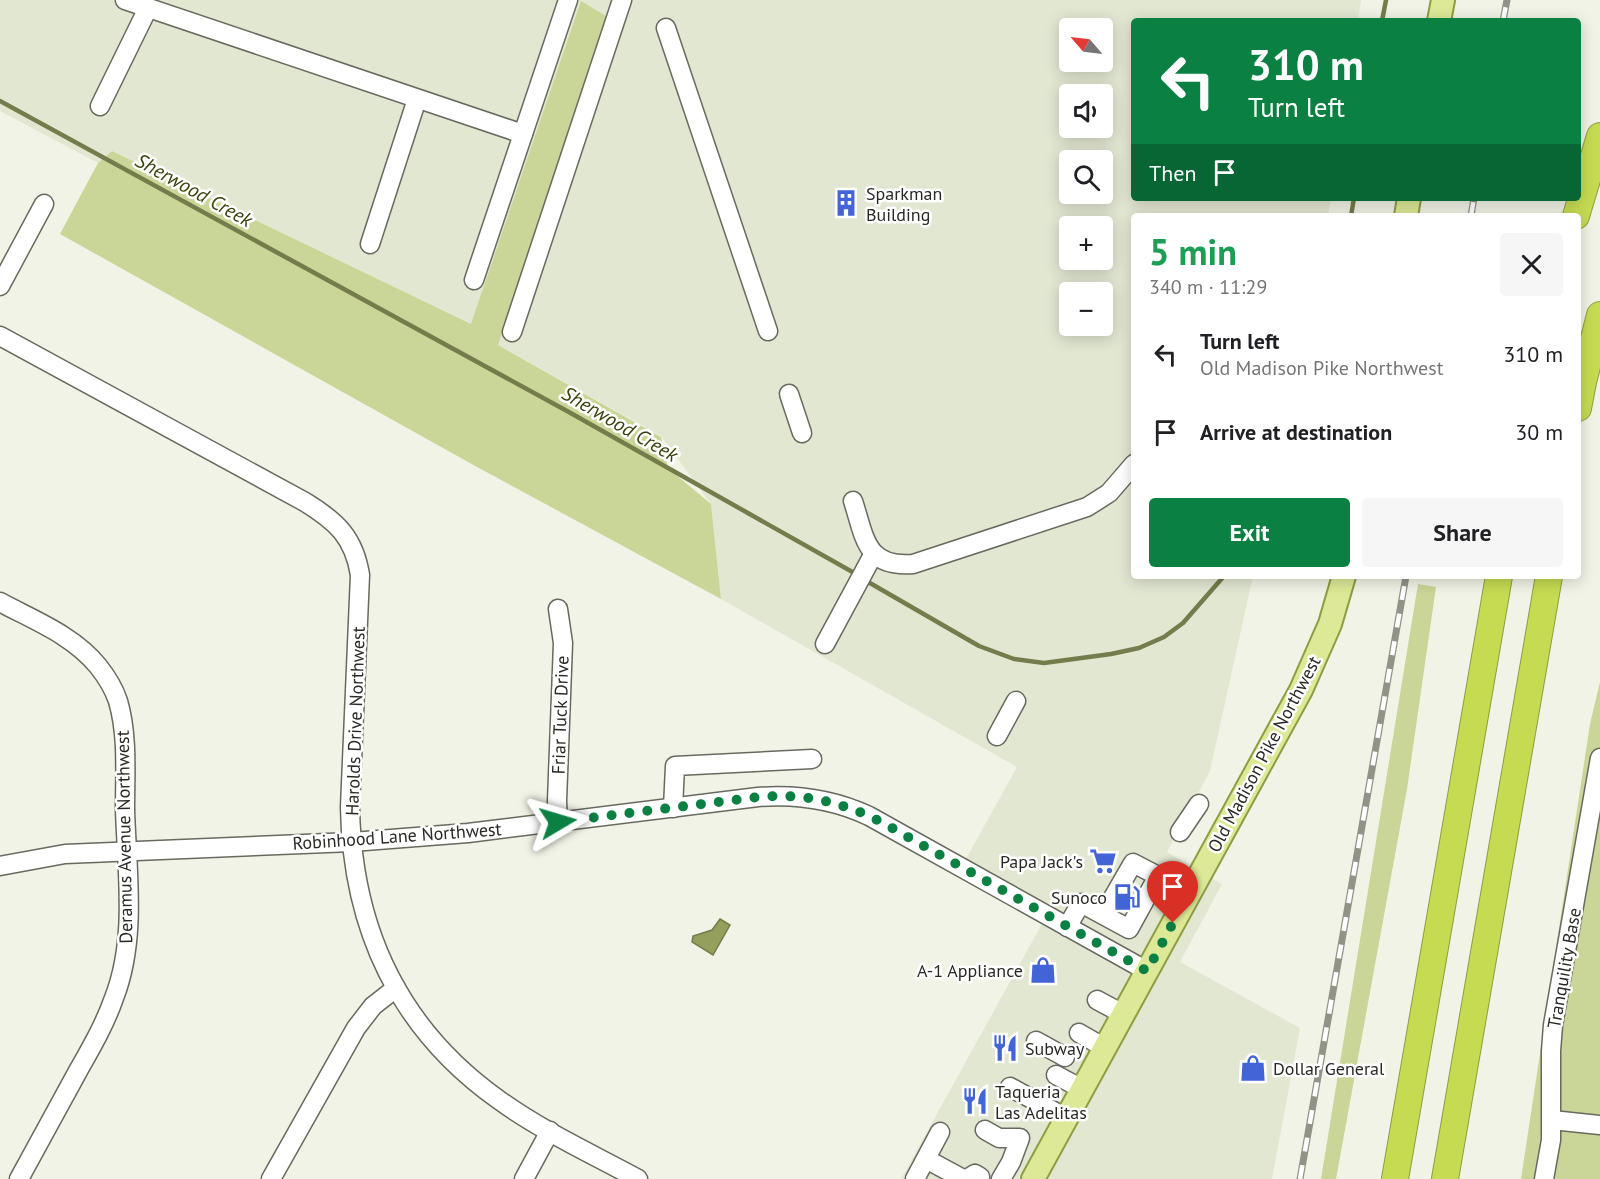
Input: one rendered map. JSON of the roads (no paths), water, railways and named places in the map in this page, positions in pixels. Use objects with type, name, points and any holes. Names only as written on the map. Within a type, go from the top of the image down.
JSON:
[{"type":"highway","points":[[1581,199],[1600,136]]},
{"type":"highway","points":[[1581,388],[1600,315]]},
{"type":"highway","points":[[1395,1179],[1497,579]]},
{"type":"highway","points":[[1445,1179],[1548,579]]},
{"type":"main road","points":[[1440,18],[1443,0]]},
{"type":"main road","name":"Old Madison Pike Northwest","points":[[1033,1179],[1304,682],[1330,624],[1343,579]]},
{"type":"street","points":[[125,0],[523,134]]},
{"type":"street","points":[[474,280],[568,0]]},
{"type":"street","points":[[512,332],[623,1]]},
{"type":"street","points":[[100,106],[148,8]]},
{"type":"street","points":[[666,28],[768,331]]},
{"type":"street","points":[[370,244],[417,99]]},
{"type":"street","points":[[0,286],[44,204]]},
{"type":"street","name":"Harolds Drive Northwest","points":[[0,336],[305,502],[334,522],[347,537],[358,560],[360,575],[350,807],[352,842],[362,900],[371,935],[383,964],[419,1024],[451,1060],[497,1098],[550,1131],[638,1179]]},
{"type":"street","points":[[789,394],[802,432]]},
{"type":"street","points":[[870,560],[901,565],[913,564],[1087,507],[1109,493],[1131,467]]},
{"type":"street","points":[[825,644],[870,560],[869,547],[853,501]]},
{"type":"street","name":"Deramus Avenue Northwest","points":[[0,602],[77,646],[98,666],[117,699],[122,728],[127,948],[119,983],[98,1033],[19,1179]]},
{"type":"street","name":"Friar Tuck Drive","points":[[558,609],[563,643],[558,822]]},
{"type":"street","points":[[997,736],[1016,701]]},
{"type":"street","name":"Tranquility Base","points":[[1544,1179],[1551,1140],[1553,1025],[1600,758]]},
{"type":"street","points":[[673,808],[675,766],[812,759]]},
{"type":"street","name":"Robinhood Lane Northwest","points":[[0,866],[65,854],[352,842],[468,833],[782,795],[813,798],[839,804],[883,823],[1147,971]]},
{"type":"street","points":[[1180,832],[1199,804]]},
{"type":"street","points":[[1067,927],[1081,903],[1110,908],[1121,925],[1129,929],[1145,894],[1158,876],[1133,863],[1110,908]]},
{"type":"street","points":[[1145,894],[1182,907]]},
{"type":"street","points":[[1106,949],[1121,925]]},
{"type":"street","points":[[272,1179],[351,1034],[373,1006],[396,988]]},
{"type":"street","points":[[1097,1000],[1123,1014]]},
{"type":"street","points":[[1079,1033],[1105,1048]]},
{"type":"street","points":[[1035,1041],[1065,1057]]},
{"type":"street","points":[[1056,1075],[1082,1089]]},
{"type":"street","points":[[1010,1087],[1066,1118]]},
{"type":"street","points":[[1552,1120],[1600,1125]]},
{"type":"street","points":[[985,1130],[999,1138],[1020,1138],[1011,1162],[1001,1179]]},
{"type":"street","points":[[524,1179],[550,1131]]},
{"type":"street","points":[[915,1179],[940,1132]]},
{"type":"street","points":[[926,1159],[970,1178]]},
{"type":"waterway","name":"Sherwood Creek","points":[[1383,18],[1386,0]]},
{"type":"waterway","name":"Sherwood Creek","points":[[0,101],[567,411],[856,574]]},
{"type":"waterway","name":"Sherwood Creek","points":[[1352,213],[1354,201]]},
{"type":"waterway","name":"Sherwood Creek","points":[[863,579],[979,646],[1014,659],[1044,663],[1139,648],[1164,637],[1183,623],[1221,579]]},
{"type":"tunnel","points":[[1119,903],[1137,898]]},
{"type":"railway","points":[[1504,18],[1507,0]]},
{"type":"railway","points":[[1472,213],[1474,201]]},
{"type":"railway","points":[[1300,1179],[1405,579]]},
{"type":"place","name":"Sparkman Building","points":[[846,203]]},
{"type":"place","name":"Papa Jack's","points":[[1103,861]]},
{"type":"place","name":"Sunoco","points":[[1127,897]]},
{"type":"place","name":"A-1 Appliance","points":[[1043,970]]},
{"type":"place","name":"Subway","points":[[1005,1048]]},
{"type":"place","name":"Dollar General","points":[[1253,1068]]},
{"type":"place","name":"Taqueria Las Adelitas","points":[[975,1101]]}]
